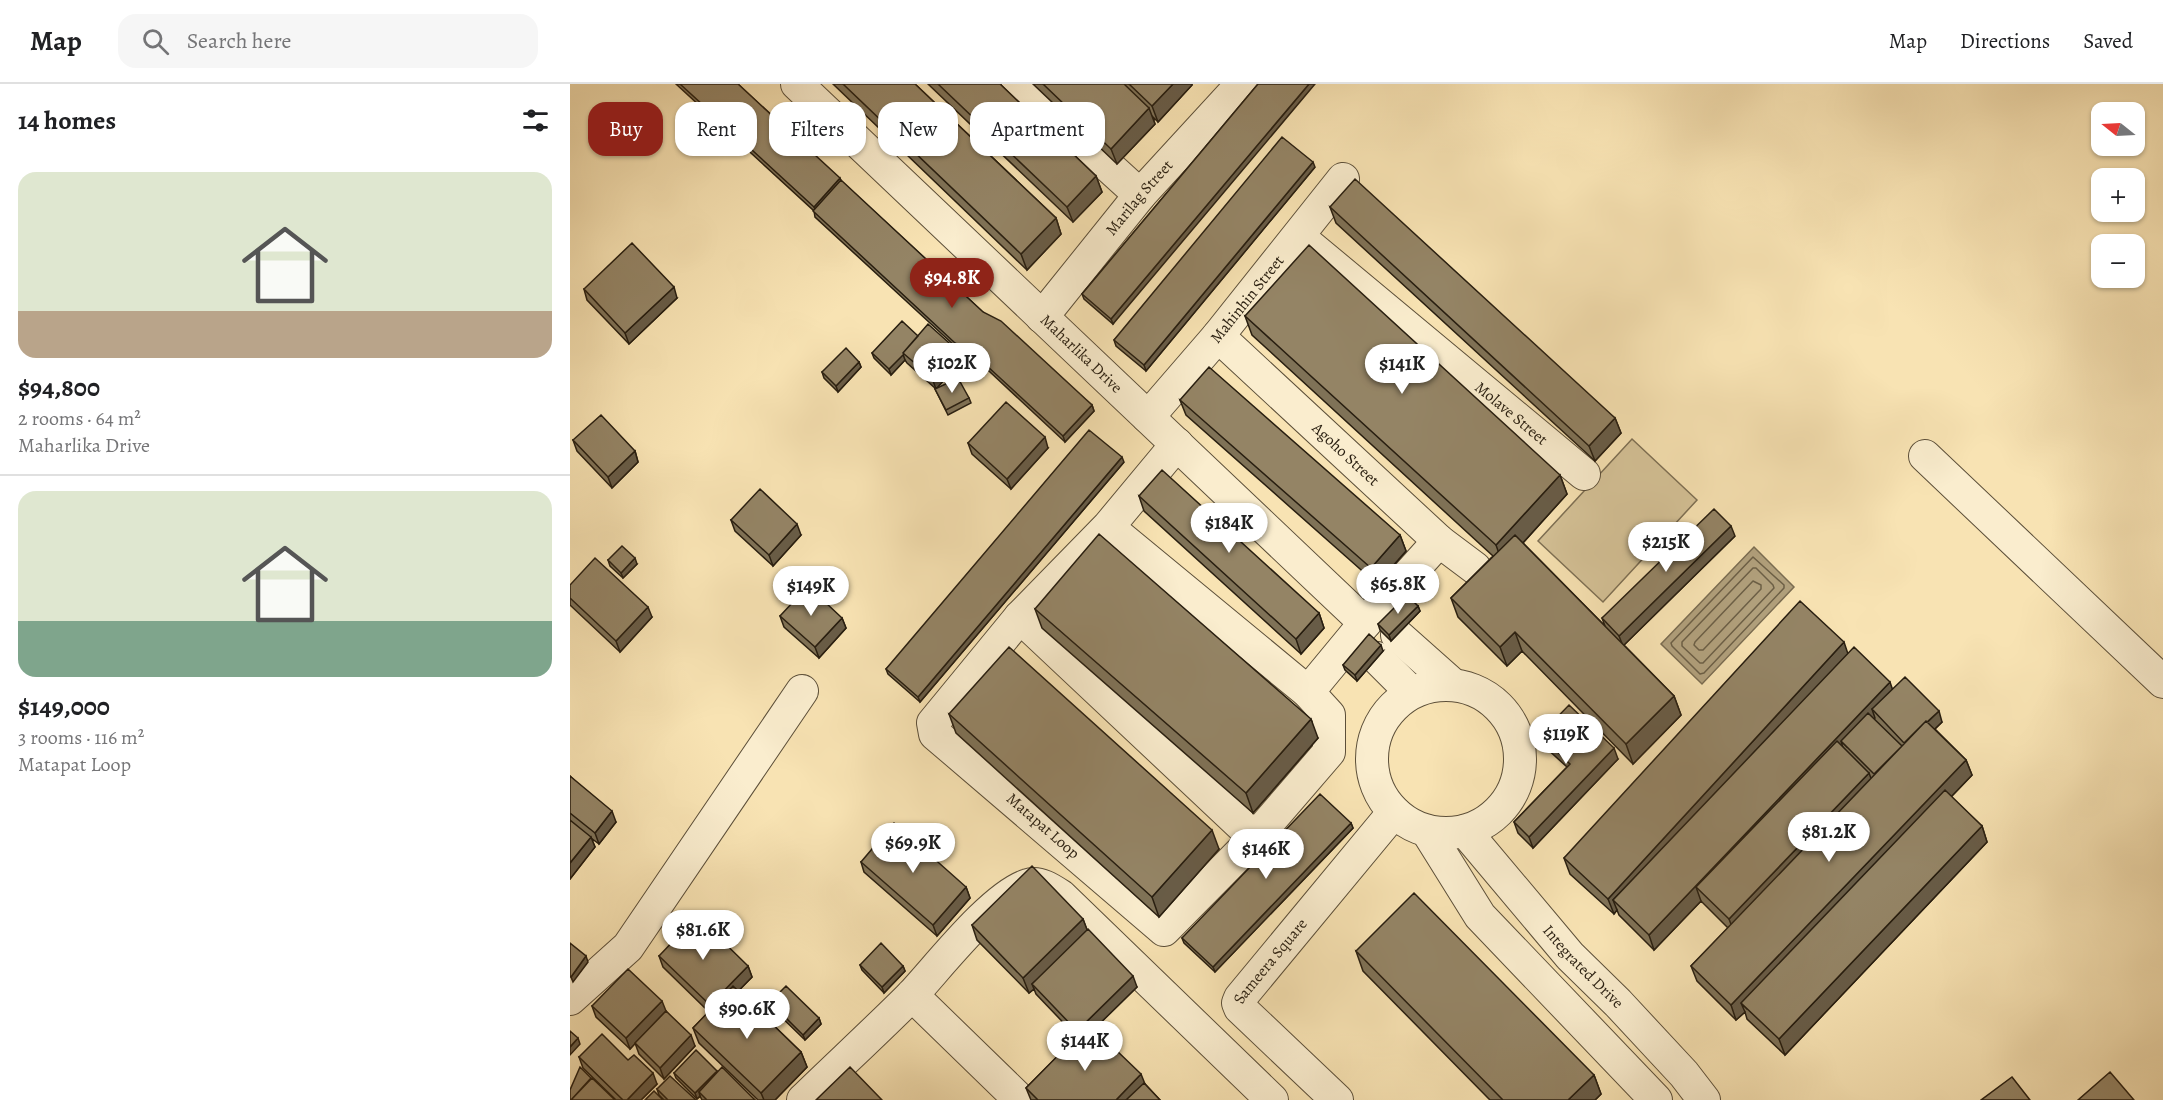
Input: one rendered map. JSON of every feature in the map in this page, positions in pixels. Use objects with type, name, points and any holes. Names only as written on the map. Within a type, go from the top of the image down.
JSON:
[{"type":"street","name":"Maharlika Drive","points":[[798,84],[1374,633]]},
{"type":"street","points":[[1018,84],[1140,195]]},
{"type":"street","name":"Marilag Street","points":[[1042,316],[1140,195],[1235,86]]},
{"type":"street","name":"Mahinhin Street","points":[[1149,417],[1299,237],[1343,179]]},
{"type":"street","name":"Molave Street","points":[[1299,237],[1584,474]]},
{"type":"street","name":"Agoho Street","points":[[1218,336],[1439,541],[1475,568]]},
{"type":"street","name":"Matapat Loop","points":[[1108,527],[1308,692],[1329,715],[1329,752],[1255,838],[1164,930],[935,734],[933,723],[1020,617],[1108,527],[1177,444]]},
{"type":"street","points":[[1925,456],[2163,682]]},
{"type":"street","points":[[1308,692],[1374,633],[1439,541]]},
{"type":"street","points":[[1020,617],[1255,838]]},
{"type":"street","points":[[1374,633],[1450,683]]},
{"type":"street","points":[[1374,633],[1411,692]]},
{"type":"street","points":[[1450,683],[1473,688],[1494,700],[1510,718],[1519,739],[1521,763],[1516,786],[1504,806],[1486,822],[1465,831],[1445,834],[1427,831],[1410,824],[1394,813],[1380,794],[1373,772],[1372,748],[1379,726],[1393,706],[1411,692],[1430,685],[1450,683]]},
{"type":"street","points":[[570,999],[628,947],[802,691]]},
{"type":"street","name":"Sameera Square","points":[[1337,1100],[1239,1008],[1238,1004],[1240,998],[1394,813]]},
{"type":"street","points":[[1427,831],[1480,916],[1656,1100]]},
{"type":"street","name":"Integrated Drive","points":[[1465,831],[1570,956],[1618,1003],[1684,1074],[1704,1100]]},
{"type":"street","points":[[803,1100],[912,995],[987,913],[1014,891],[1030,884],[1049,888],[1061,896],[1272,1100]]},
{"type":"street","points":[[912,995],[1020,1100]]},
{"type":"street","points":[[1590,1032],[1618,1003]]},
{"type":"street","points":[[1663,1100],[1684,1074]]},
{"type":"shaded area","points":[[1632,439],[1697,500],[1603,602],[1538,541]]},
{"type":"water","points":[[1754,547],[1794,587],[1702,684],[1661,644]]},
{"type":"building","points":[[680,84],[738,84],[769,113],[769,156],[816,156],[840,178],[814,207],[757,155],[757,102],[700,102]]},
{"type":"building","points":[[843,84],[915,84],[934,102],[878,102],[878,117],[866,106],[866,102],[862,102]]},
{"type":"building","points":[[938,84],[1000,84],[1019,102],[970,102],[970,115]]},
{"type":"building","points":[[1043,84],[1124,84],[1149,108],[1111,149],[1105,143],[1105,102],[1062,102]]},
{"type":"building","points":[[1129,84],[1173,84],[1152,106]]},
{"type":"building","points":[[1258,84],[1309,84],[1111,319],[1082,294]]},
{"type":"building","points":[[958,125],[970,136],[970,156],[991,156],[1056,218],[1021,254],[918,156],[958,156]]},
{"type":"building","points":[[1282,137],[1313,162],[1144,365],[1114,340]]},
{"type":"building","points":[[1014,156],[1075,156],[1096,176],[1067,207]]},
{"type":"building","points":[[1355,179],[1615,418],[1589,446],[1330,207]]},
{"type":"building","points":[[841,180],[983,312],[1001,321],[1092,405],[1063,436],[973,353],[955,343],[813,211]]},
{"type":"building","points":[[632,243],[674,287],[625,333],[584,289]]},
{"type":"building","points":[[1309,245],[1560,475],[1496,545],[1245,316]]},
{"type":"building","points":[[902,321],[918,336],[889,369],[872,353]]},
{"type":"building","points":[[928,324],[957,350],[932,378],[903,353]]},
{"type":"building","points":[[846,348],[859,362],[836,386],[822,372]]},
{"type":"building","points":[[1209,367],[1400,535],[1371,568],[1180,400]]},
{"type":"building","points":[[958,378],[969,398],[946,410],[935,389]]},
{"type":"building","points":[[1006,402],[1045,437],[1007,479],[968,443]]},
{"type":"building","points":[[601,415],[635,451],[608,477],[573,440]]},
{"type":"building","points":[[1089,430],[1122,457],[918,697],[886,669]]},
{"type":"building","points":[[1162,470],[1319,613],[1296,639],[1139,496]]},
{"type":"building","points":[[760,489],[797,524],[769,555],[731,520]]},
{"type":"building","points":[[1714,509],[1731,526],[1619,636],[1602,618]]},
{"type":"building","points":[[1099,534],[1311,719],[1246,793],[1035,609]]},
{"type":"building","points":[[1515,535],[1674,696],[1626,744],[1515,632],[1500,647],[1451,598]]},
{"type":"building","points":[[622,546],[635,558],[621,573],[608,560]]},
{"type":"building","points":[[595,558],[648,607],[616,641],[570,598],[570,585]]},
{"type":"building","points":[[808,586],[842,618],[815,647],[780,616]]},
{"type":"building","points":[[1407,595],[1418,606],[1389,635],[1378,624]]},
{"type":"building","points":[[1800,601],[1844,642],[1608,899],[1564,858]]},
{"type":"building","points":[[1369,634],[1381,645],[1355,675],[1343,665]]},
{"type":"building","points":[[1009,647],[1212,830],[1152,897],[949,714]]},
{"type":"building","points":[[1854,647],[1890,682],[1649,935],[1613,900]]},
{"type":"building","points":[[1905,677],[1939,711],[1904,743],[1872,709]]},
{"type":"building","points":[[1569,705],[1614,748],[1529,837],[1514,822],[1570,764],[1540,735]]},
{"type":"building","points":[[1868,713],[1902,746],[1874,774],[1841,741]]},
{"type":"building","points":[[1926,721],[1966,760],[1731,1005],[1691,966]]},
{"type":"building","points":[[1837,741],[1869,773],[1729,919],[1696,887]]},
{"type":"building","points":[[570,776],[612,811],[595,833],[570,813]]},
{"type":"building","points":[[1945,790],[1982,826],[1779,1039],[1741,1003]]},
{"type":"building","points":[[1320,794],[1351,823],[1213,967],[1182,938]]},
{"type":"building","points":[[570,820],[591,837],[570,863]]},
{"type":"building","points":[[894,823],[966,887],[933,925],[861,862]]},
{"type":"building","points":[[1032,866],[1083,919],[1023,978],[972,925]]},
{"type":"building","points":[[1414,893],[1594,1075],[1568,1100],[1503,1100],[1356,951]]},
{"type":"building","points":[[697,916],[748,966],[710,1005],[659,956]]},
{"type":"building","points":[[1088,929],[1133,976],[1077,1031],[1032,984]]},
{"type":"building","points":[[570,943],[586,956],[571,977],[570,976]]},
{"type":"building","points":[[881,943],[903,966],[882,987],[860,965]]},
{"type":"building","points":[[628,969],[662,1001],[626,1038],[592,1006]]},
{"type":"building","points":[[733,986],[801,1052],[761,1093],[693,1028]]},
{"type":"building","points":[[786,986],[819,1018],[803,1035],[770,1002]]},
{"type":"building","points":[[666,1011],[691,1035],[660,1068],[635,1043]]},
{"type":"building","points":[[1089,1024],[1141,1074],[1116,1100],[1038,1100],[1026,1088]]},
{"type":"building","points":[[570,1031],[578,1038],[570,1047]]},
{"type":"building","points":[[602,1034],[628,1060],[634,1055],[653,1073],[627,1100],[623,1100],[579,1057]]},
{"type":"building","points":[[696,1050],[717,1071],[695,1093],[674,1073]]},
{"type":"building","points":[[580,1067],[591,1078],[571,1100],[570,1090]]},
{"type":"building","points":[[722,1067],[755,1100],[707,1100],[699,1092]]},
{"type":"building","points":[[850,1067],[882,1100],[816,1100]]},
{"type":"building","points":[[2110,1072],[2134,1100],[2078,1100]]},
{"type":"building","points":[[670,1076],[696,1100],[668,1100],[657,1089]]},
{"type":"building","points":[[2012,1077],[2030,1100],[1981,1100]]},
{"type":"building","points":[[592,1078],[615,1100],[571,1100]]},
{"type":"building","points":[[1144,1083],[1160,1100],[1126,1100]]},
{"type":"building","points":[[654,1091],[663,1100],[645,1100]]}]
